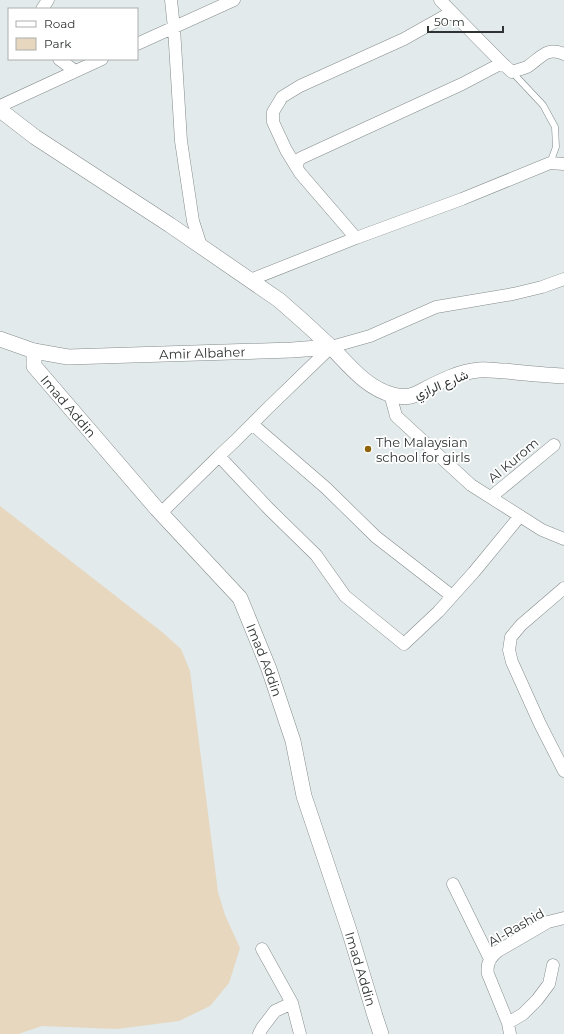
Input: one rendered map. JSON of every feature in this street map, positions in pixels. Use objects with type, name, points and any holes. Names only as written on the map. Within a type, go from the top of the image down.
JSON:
[{"type":"street","points":[[171,0],[181,141],[193,221],[201,246]]},
{"type":"street","points":[[138,44],[234,0]]},
{"type":"street","points":[[440,0],[512,72],[526,67],[546,53],[554,51],[564,54]]},
{"type":"street","points":[[356,238],[296,168],[286,150],[274,122],[273,112],[282,97],[300,86],[404,39],[452,12]]},
{"type":"street","points":[[60,60],[75,71]]},
{"type":"street","points":[[0,106],[100,60]]},
{"type":"street","points":[[296,168],[298,161],[303,157],[455,87],[502,63]]},
{"type":"street","points":[[0,110],[35,137],[170,225],[284,304],[331,347],[365,381],[379,390],[390,394],[396,416],[471,485],[542,530],[564,539]]},
{"type":"street","points":[[250,280],[356,238],[462,199],[550,163],[564,164]]},
{"type":"street","points":[[161,513],[331,347],[370,336],[436,307],[513,294],[542,287],[564,279]]},
{"type":"street","name":"Amir Albaher","points":[[0,339],[34,350],[68,357],[285,350],[331,347]]},
{"type":"street","name":"Imad Addin","points":[[34,350],[34,366],[161,513],[240,598],[269,669],[293,741],[304,796],[349,930],[374,1016],[382,1034]]},
{"type":"street","name":"شارع الرازي","points":[[390,394],[410,397],[451,377],[479,370],[564,376]]},
{"type":"street","points":[[252,424],[326,488],[376,537],[452,596]]},
{"type":"street","name":"Al Kurom","points":[[491,497],[554,445]]},
{"type":"street","points":[[218,456],[269,509],[316,554],[345,596],[404,644],[438,612],[474,572],[520,516]]},
{"type":"street","points":[[564,588],[521,625],[512,637],[509,650],[512,662],[540,724],[564,770]]},
{"type":"street","points":[[453,884],[490,959]]},
{"type":"street","name":"Al-Rashid","points":[[509,1029],[488,974],[490,959],[498,951],[548,922],[564,918]]},
{"type":"street","points":[[262,949],[292,1003],[300,1034]]},
{"type":"street","points":[[509,1029],[537,1000],[549,984],[553,966]]},
{"type":"street","points":[[260,1034],[262,1028],[275,1011],[292,1003]]},
{"type":"lane","points":[[512,72],[543,105],[555,127],[556,146],[550,163]]},
{"type":"green space","points":[[0,506],[162,632],[181,649],[190,671],[218,892],[225,915],[240,948],[229,983],[210,1006],[179,1021],[117,1029],[42,1026],[18,1034],[0,1034]]},
{"type":"place","name":"The Malaysian school for girls","points":[[368,449]]}]
